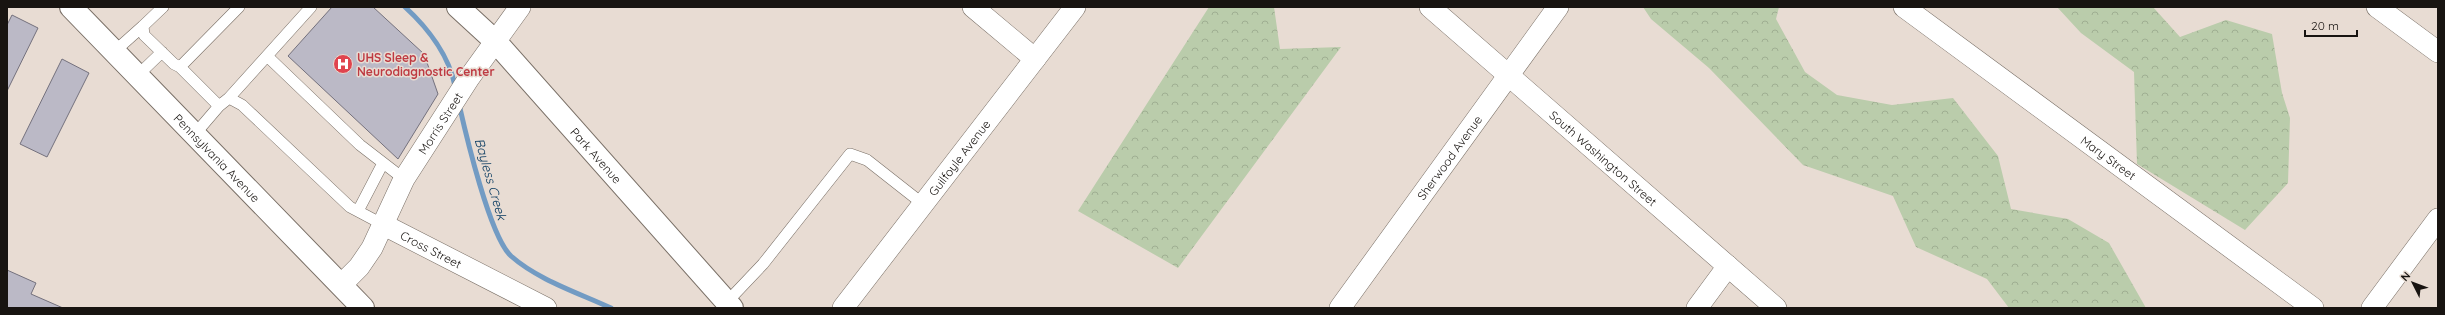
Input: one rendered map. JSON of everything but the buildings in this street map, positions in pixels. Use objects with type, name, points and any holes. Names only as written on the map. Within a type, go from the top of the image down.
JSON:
[{"type":"street","name":"Pennsylvania Avenue","points":[[71,7],[341,285],[358,306]]},
{"type":"street","name":"Park Avenue","points":[[458,7],[495,41],[730,305]]},
{"type":"street","name":"Morris Street","points":[[384,225],[404,180],[469,78],[520,7]]},
{"type":"street","points":[[973,7],[1035,59]]},
{"type":"street","name":"Guilfoyle Avenue","points":[[843,308],[1075,7]]},
{"type":"street","name":"South Washington Street","points":[[1430,7],[1776,308]]},
{"type":"street","name":"Sherwood Avenue","points":[[1340,308],[1510,76],[1558,7]]},
{"type":"street","name":"Mary Street","points":[[1904,7],[2313,308]]},
{"type":"street","points":[[2377,7],[2438,52]]},
{"type":"street","points":[[2372,308],[2438,219]]},
{"type":"street","points":[[341,285],[359,267],[384,225]]},
{"type":"street","name":"Cross Street","points":[[384,225],[546,308]]},
{"type":"street","points":[[1697,308],[1728,266]]},
{"type":"lane","points":[[115,51],[163,7]]},
{"type":"lane","points":[[180,67],[238,7]]},
{"type":"lane","points":[[195,134],[311,7]]},
{"type":"lane","points":[[144,26],[144,35],[180,67],[219,106]]},
{"type":"lane","points":[[138,75],[162,52]]},
{"type":"lane","points":[[267,56],[360,145],[404,180]]},
{"type":"lane","points":[[229,98],[242,105],[350,207],[384,225]]},
{"type":"lane","points":[[730,305],[850,154],[867,160],[923,204]]},
{"type":"lane","points":[[358,211],[383,163]]},
{"type":"green space","points":[[1209,7],[1274,7],[1280,49],[1341,47],[1178,268],[1078,211]]},
{"type":"green space","points":[[1643,7],[1779,7],[1776,19],[1805,72],[1837,95],[1892,105],[1953,98],[1998,156],[2011,209],[2068,219],[2109,243],[2146,308],[2009,308],[1987,279],[1916,247],[1893,196],[1803,165],[1709,68],[1651,19]]},
{"type":"green space","points":[[2057,7],[2153,7],[2180,37],[2226,20],[2272,34],[2282,93],[2290,118],[2288,183],[2245,230],[2137,164],[2134,72],[2081,33]]},
{"type":"waterway","name":"Bayless Creek","points":[[405,7],[422,24],[443,53],[455,86]]},
{"type":"waterway","name":"Bayless Creek","points":[[459,104],[473,161],[487,208],[495,229],[503,245],[511,256],[522,265],[546,279],[611,308]]},
{"type":"place","name":"UHS Sleep & Neurodiagnostic Center","points":[[343,64]]}]
